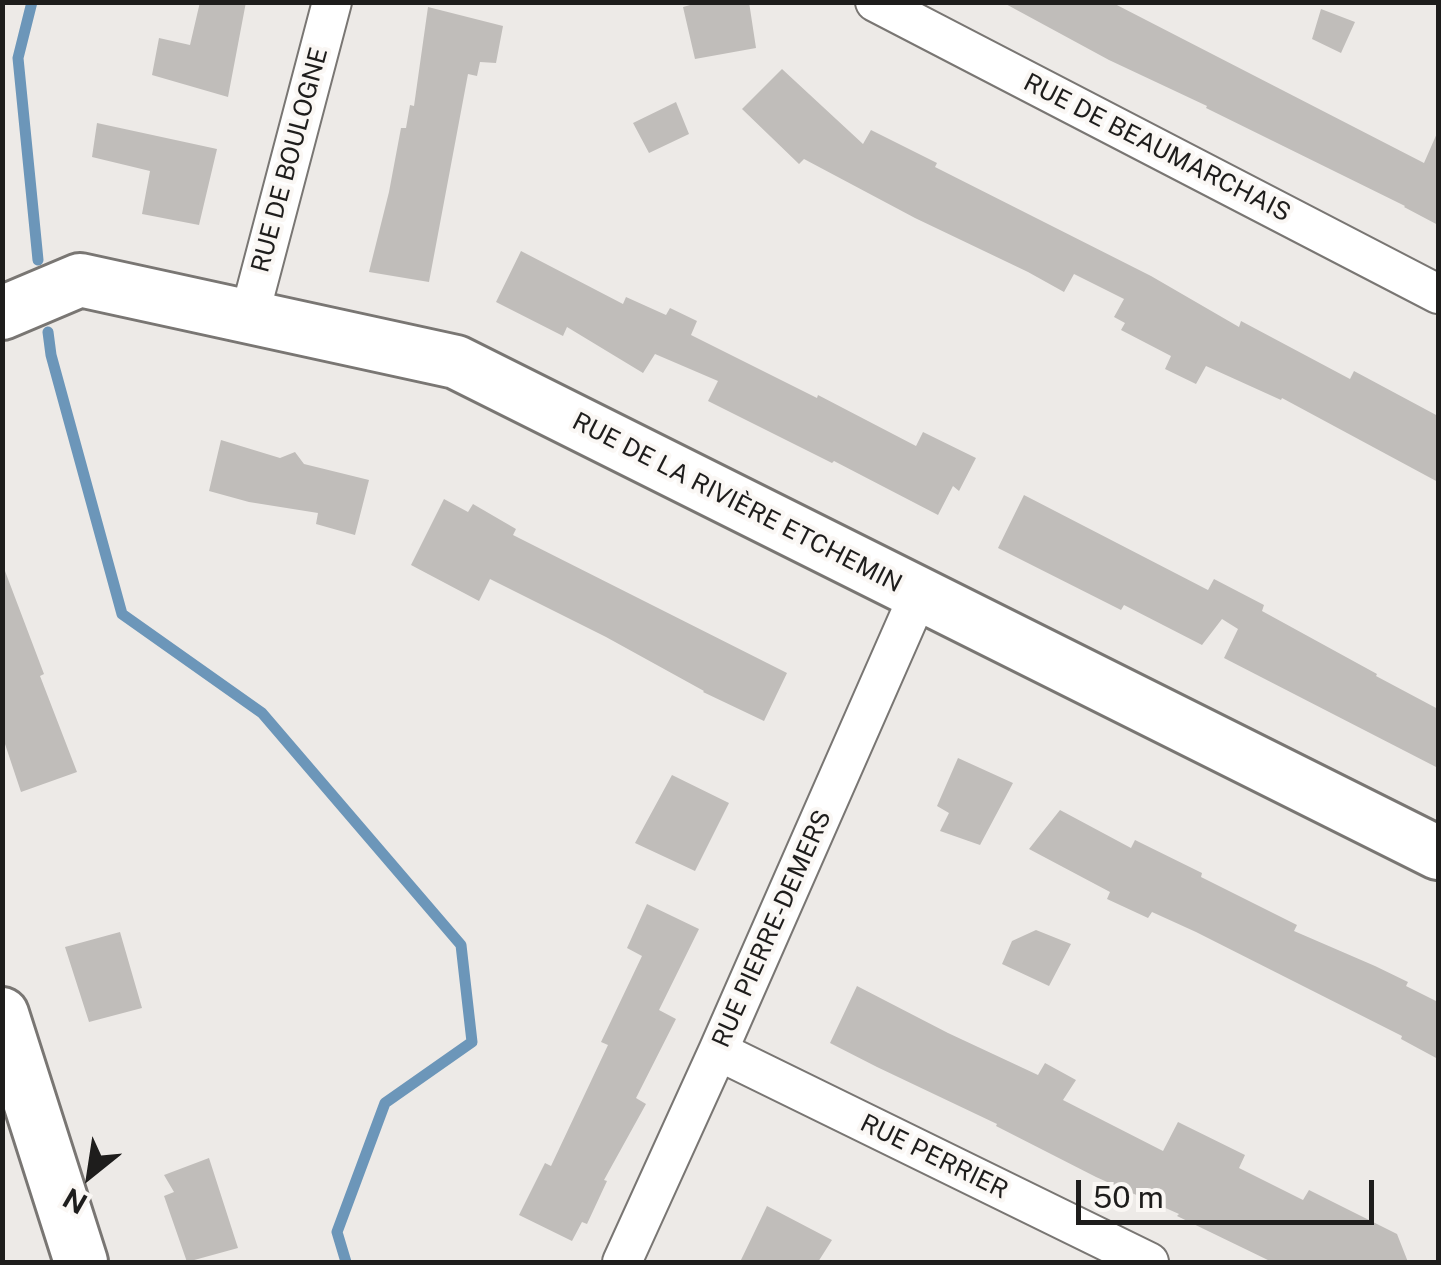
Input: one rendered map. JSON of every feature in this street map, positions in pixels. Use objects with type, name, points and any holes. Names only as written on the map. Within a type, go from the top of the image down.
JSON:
[{"type":"street","name":"RUE DE BOULOGNE","points":[[249,317],[332,2]]},
{"type":"street","name":"RUE DE BEAUMARCHAIS","points":[[874,2],[1438,294]]},
{"type":"street","name":"RUE DE LA RIVIÈRE ETCHEMIN","points":[[2,314],[80,280],[456,362],[1438,853]]},
{"type":"street","name":"RUE PIERRE-DEMERS","points":[[622,1262],[919,594]]},
{"type":"street","points":[[2,1014],[80,1262]]},
{"type":"street","name":"RUE PERRIER","points":[[718,1051],[1149,1262]]},
{"type":"building","points":[[200,2],[246,2],[228,97],[152,75],[159,38],[190,45]]},
{"type":"building","points":[[701,2],[749,2],[756,48],[695,59],[683,7]]},
{"type":"building","points":[[1002,2],[1111,2],[1424,163],[1438,131],[1438,225],[1109,60]]},
{"type":"building","points":[[428,7],[503,26],[496,63],[480,62],[477,76],[468,74],[429,282],[369,272],[401,128],[406,128],[410,105],[414,106]]},
{"type":"building","points":[[1321,9],[1355,22],[1341,53],[1312,39]]},
{"type":"building","points":[[782,69],[863,144],[871,130],[937,163],[935,167],[1151,276],[1239,327],[1241,321],[1350,379],[1354,371],[1438,416],[1438,482],[1282,398],[1206,366],[1196,384],[1165,369],[1171,356],[1121,330],[1125,323],[1114,317],[1124,299],[1074,274],[1064,292],[804,159],[799,164],[742,109]]},
{"type":"building","points":[[676,102],[689,134],[649,153],[633,123]]},
{"type":"building","points":[[97,123],[217,149],[199,225],[142,214],[150,171],[92,157]]},
{"type":"building","points":[[521,251],[623,304],[626,297],[666,315],[670,308],[697,321],[691,335],[916,446],[923,432],[976,458],[959,491],[953,486],[938,515],[708,401],[718,381],[655,354],[643,373],[567,327],[563,336],[496,302]]},
{"type":"building","points":[[221,440],[280,458],[295,452],[304,464],[369,480],[355,535],[316,524],[318,513],[209,491]]},
{"type":"building","points":[[1024,495],[1208,590],[1214,579],[1264,605],[1262,611],[1438,709],[1438,768],[1224,658],[1238,629],[1222,619],[1202,645],[1124,605],[1121,610],[998,548]]},
{"type":"building","points":[[444,499],[468,512],[473,504],[516,529],[513,535],[787,673],[764,721],[490,579],[479,601],[411,565]]},
{"type":"building","points":[[5,571],[77,772],[21,792],[2,735]]},
{"type":"building","points":[[958,758],[1013,783],[980,845],[940,831],[949,813],[937,806]]},
{"type":"building","points":[[672,775],[729,803],[695,871],[635,843]]},
{"type":"building","points":[[1060,810],[1131,848],[1135,840],[1202,873],[1201,877],[1297,925],[1294,931],[1408,982],[1406,986],[1438,1002],[1438,1059],[1401,1039],[1402,1036],[1196,932],[1152,912],[1148,918],[1107,899],[1110,892],[1029,849]]},
{"type":"building","points":[[647,904],[699,929],[659,1010],[676,1019],[636,1098],[646,1104],[604,1180],[607,1181],[587,1224],[582,1222],[572,1241],[519,1215],[545,1163],[551,1166],[608,1045],[601,1042],[642,956],[627,948]]},
{"type":"building","points":[[1036,930],[1071,944],[1049,986],[1002,964],[1012,941]]},
{"type":"building","points":[[120,932],[142,1008],[89,1022],[65,947]]},
{"type":"building","points":[[857,986],[1038,1075],[1045,1063],[1076,1080],[1063,1100],[1163,1151],[1178,1122],[1245,1155],[1239,1168],[1303,1200],[1309,1190],[1397,1234],[1408,1262],[1272,1262],[1096,1177],[830,1043]]},
{"type":"building","points":[[209,1158],[238,1248],[187,1262],[164,1196],[174,1192],[164,1175]]},
{"type":"building","points":[[767,1206],[832,1240],[818,1262],[740,1262]]},
{"type":"waterway","points":[[32,2],[18,58],[38,260]]},
{"type":"waterway","points":[[48,332],[122,614],[262,713],[461,945],[472,1042],[385,1103],[337,1232],[346,1262]]}]
